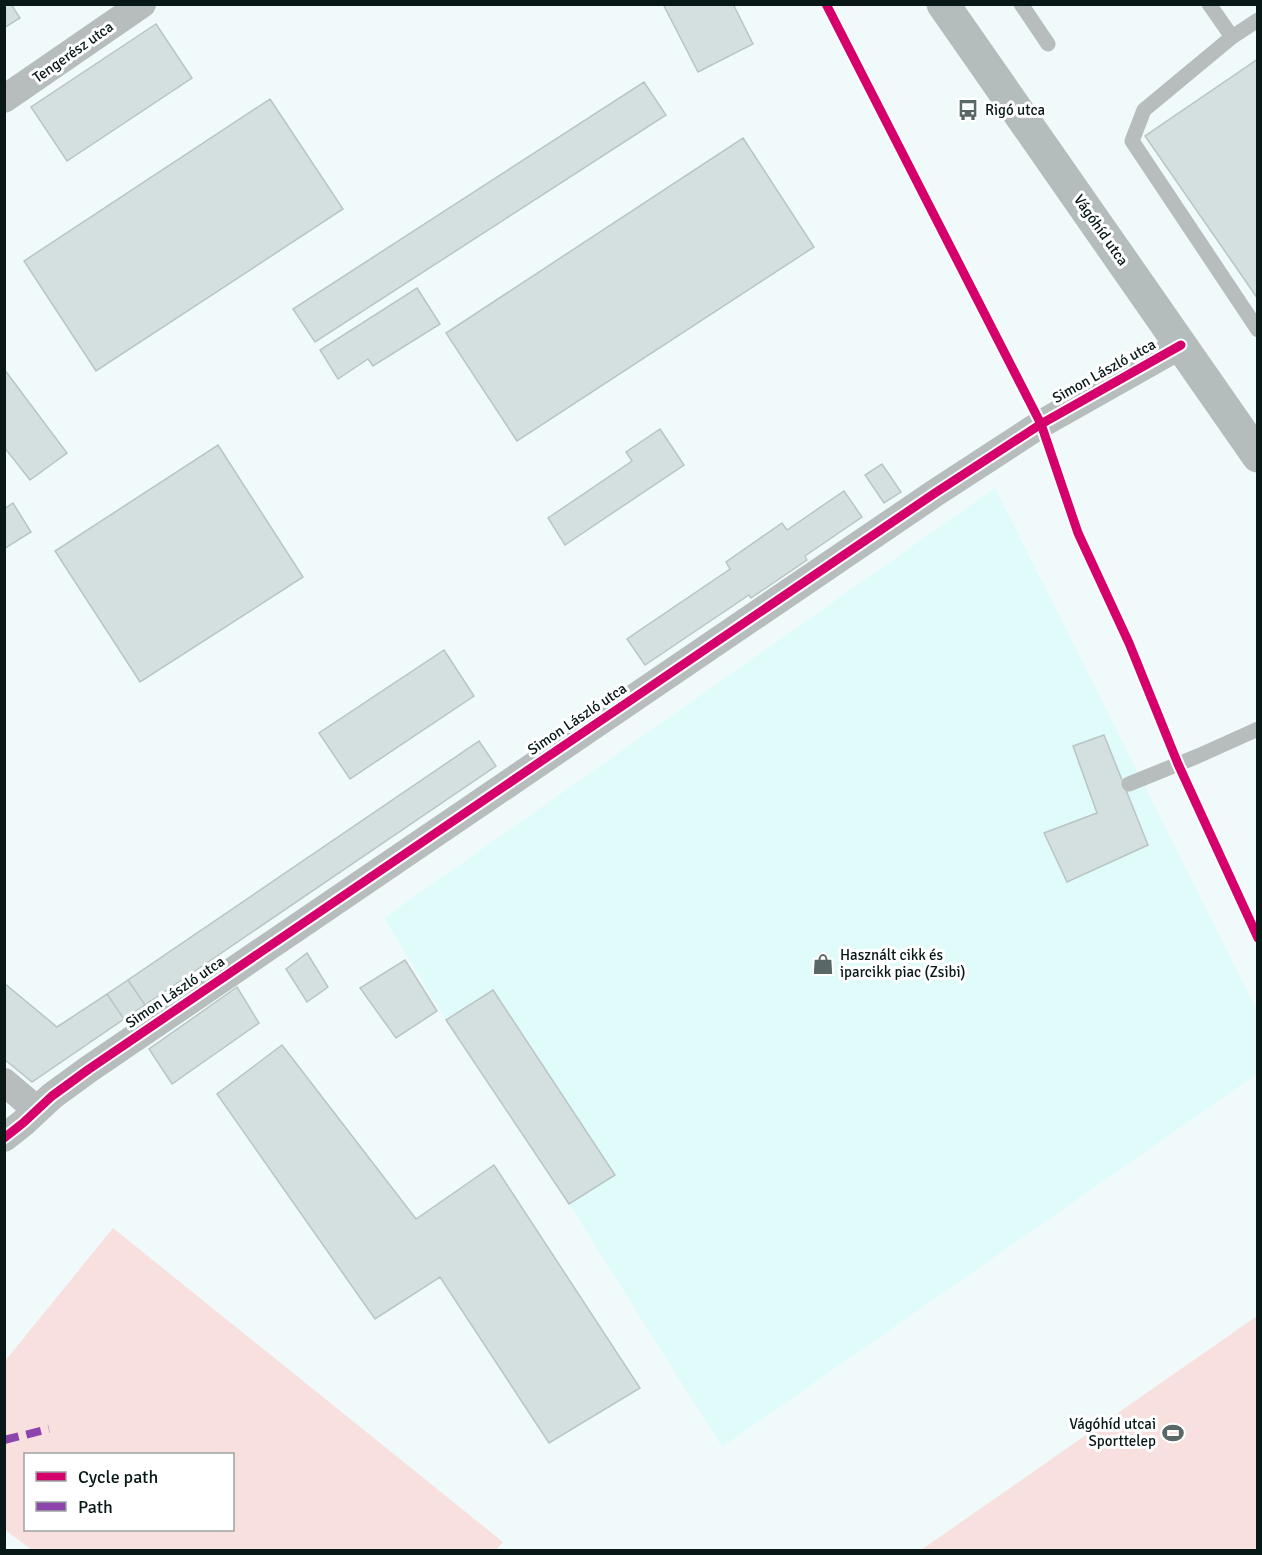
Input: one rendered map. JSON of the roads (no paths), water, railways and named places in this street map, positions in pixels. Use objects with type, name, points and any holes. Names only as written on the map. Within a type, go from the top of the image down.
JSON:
[{"type":"main road","name":"Vágóhíd utca","points":[[943,4],[1257,456]]},
{"type":"street","name":"Tengerész utca","points":[[4,99],[142,4]]},
{"type":"street","name":"Simon László utca","points":[[4,1138],[52,1096],[89,1069],[930,486],[1181,345]]},
{"type":"street","points":[[4,1082],[37,1110]]},
{"type":"lane","points":[[1021,4],[1047,44]]},
{"type":"lane","points":[[1209,4],[1232,37]]},
{"type":"lane","points":[[1257,20],[1232,37],[1144,110],[1132,141],[1257,330]]},
{"type":"lane","points":[[1129,784],[1257,729]]},
{"type":"place","name":"Rigó utca","points":[[968,110]]},
{"type":"place","name":"Használt cikk és iparcikk piac (Zsibi)","points":[[823,964]]},
{"type":"place","name":"Vágóhíd utcai Sporttelep","points":[[1173,1433]]}]
